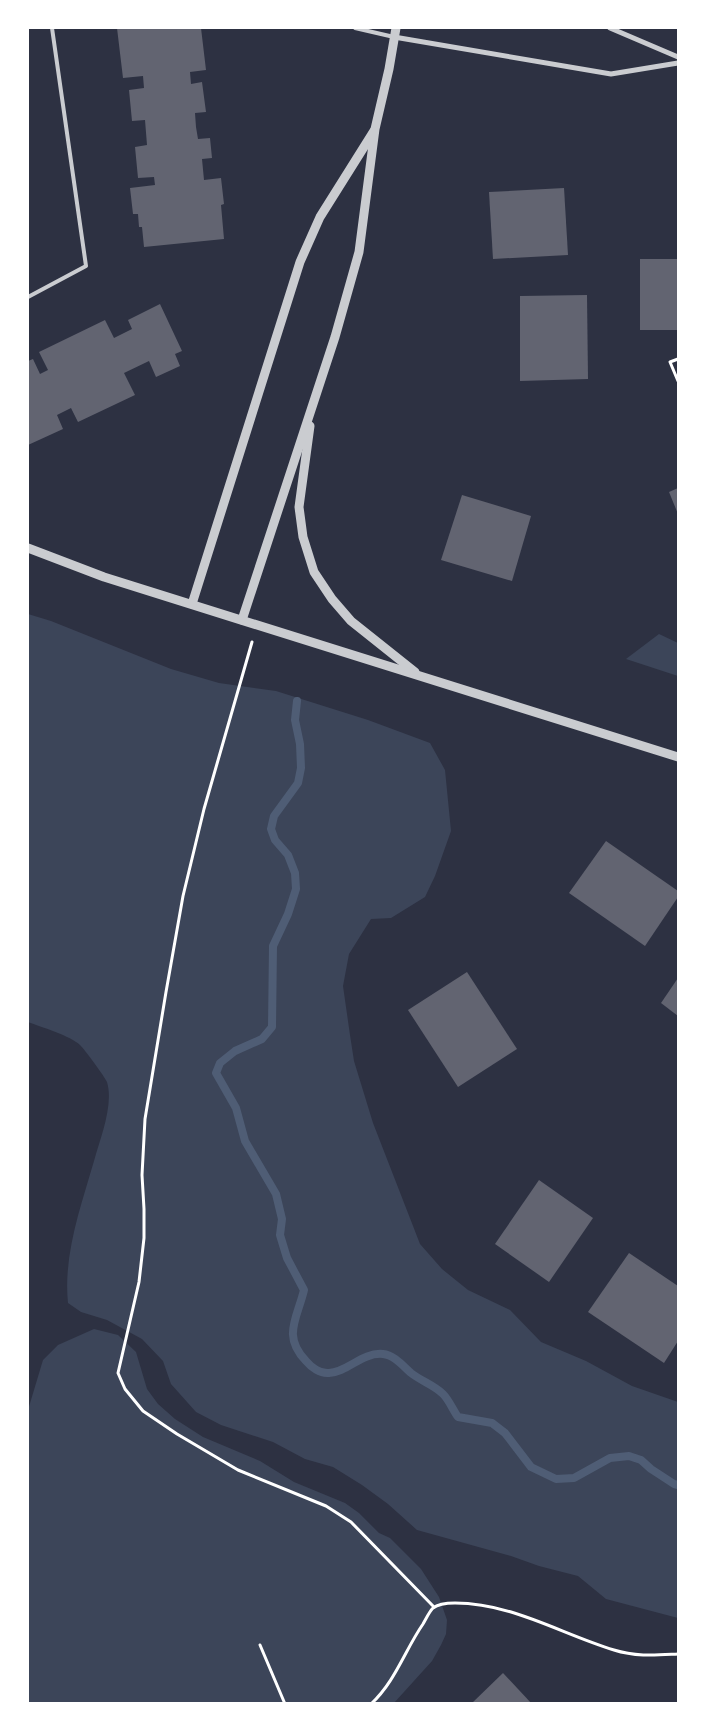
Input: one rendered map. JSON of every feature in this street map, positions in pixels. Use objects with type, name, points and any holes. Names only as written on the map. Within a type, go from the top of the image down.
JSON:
[{"type":"street","points":[[610,28],[678,57]]},
{"type":"street","points":[[242,620],[335,337],[359,252],[375,129],[395,32],[611,74],[678,63]]},
{"type":"street","points":[[192,604],[300,262],[320,217],[375,129]]},
{"type":"street","points":[[312,405],[299,507],[303,537],[314,572],[351,621],[419,675]]},
{"type":"street","points":[[28,548],[104,577],[678,756]]},
{"type":"lane","points":[[28,297],[86,266],[52,28]]},
{"type":"lane","points":[[355,28],[395,32]]},
{"type":"path","points":[[678,359],[670,362],[678,381]]},
{"type":"path","points":[[258,624],[204,808],[183,896],[144,1119],[142,1175],[144,1238],[139,1282],[118,1373],[125,1389],[143,1412],[176,1434],[238,1470],[326,1506],[352,1522],[434,1607]]},
{"type":"path","points":[[371,1704],[388,1685],[415,1636],[434,1607],[447,1603],[469,1603],[494,1607],[547,1624],[614,1650],[636,1656],[678,1654]]},
{"type":"path","points":[[260,1644],[285,1704]]},
{"type":"shaded area","points":[[28,614],[51,621],[171,669],[219,683],[276,691],[368,720],[430,743],[445,770],[451,831],[435,876],[425,897],[391,918],[371,919],[349,954],[343,986],[354,1061],[373,1123],[420,1244],[442,1269],[468,1290],[510,1310],[541,1342],[586,1361],[632,1386],[678,1402],[678,1618],[606,1599],[578,1576],[417,1530],[388,1504],[333,1467],[305,1459],[273,1442],[221,1425],[196,1412],[171,1384],[163,1361],[142,1339],[107,1320],[81,1312],[68,1303],[68,1267],[74,1231],[108,1111],[109,1091],[107,1082],[80,1045],[63,1035],[28,1022]]},
{"type":"shaded area","points":[[659,634],[678,643],[678,676],[626,659]]},
{"type":"shaded area","points":[[94,1329],[118,1335],[136,1352],[147,1389],[158,1404],[175,1419],[203,1437],[260,1461],[294,1482],[345,1503],[359,1513],[379,1533],[390,1538],[421,1569],[439,1597],[447,1620],[446,1634],[432,1661],[394,1703],[28,1704],[28,1410],[43,1360],[58,1345]]},
{"type":"building","points":[[117,28],[201,28],[206,70],[190,72],[191,84],[202,82],[206,112],[195,113],[196,127],[198,139],[210,138],[212,158],[202,159],[204,180],[221,178],[224,204],[221,205],[224,239],[144,247],[142,227],[139,227],[138,214],[133,214],[130,188],[155,185],[154,177],[138,178],[135,147],[147,145],[145,120],[132,121],[129,90],[144,88],[143,76],[123,78]]},
{"type":"building","points":[[564,188],[568,255],[493,259],[489,192]]},
{"type":"building","points":[[640,259],[678,259],[678,330],[640,330]]},
{"type":"building","points":[[587,295],[588,379],[520,381],[520,296]]},
{"type":"building","points":[[160,304],[182,351],[175,354],[180,366],[156,377],[149,361],[124,373],[135,395],[78,422],[71,408],[57,415],[63,429],[28,445],[28,361],[33,359],[40,374],[48,370],[39,352],[105,320],[114,338],[132,329],[128,320]]},
{"type":"building","points":[[678,488],[678,514],[669,492]]},
{"type":"building","points":[[462,495],[531,516],[512,581],[441,560]]},
{"type":"building","points":[[606,841],[678,891],[678,897],[645,946],[569,893]]},
{"type":"building","points":[[467,972],[517,1049],[458,1087],[408,1010]]},
{"type":"building","points":[[678,978],[678,1016],[661,1003]]},
{"type":"building","points":[[539,1180],[593,1218],[549,1282],[495,1244]]},
{"type":"building","points":[[629,1253],[678,1286],[678,1341],[664,1363],[588,1312]]},
{"type":"building","points":[[503,1673],[532,1704],[471,1704]]},
{"type":"waterway","points":[[297,701],[295,720],[300,744],[301,768],[298,783],[274,816],[271,829],[275,840],[288,855],[295,873],[296,889],[288,914],[273,946],[272,1027],[262,1039],[235,1051],[220,1063],[216,1073],[236,1108],[245,1141],[276,1194],[282,1219],[280,1235],[287,1258],[304,1290],[293,1327],[293,1335],[299,1352],[316,1370],[326,1373],[336,1372],[375,1354],[391,1356],[415,1376],[443,1394],[458,1417],[492,1423],[505,1433],[531,1467],[556,1479],[574,1478],[610,1458],[629,1456],[641,1460],[651,1469],[678,1485]]}]
